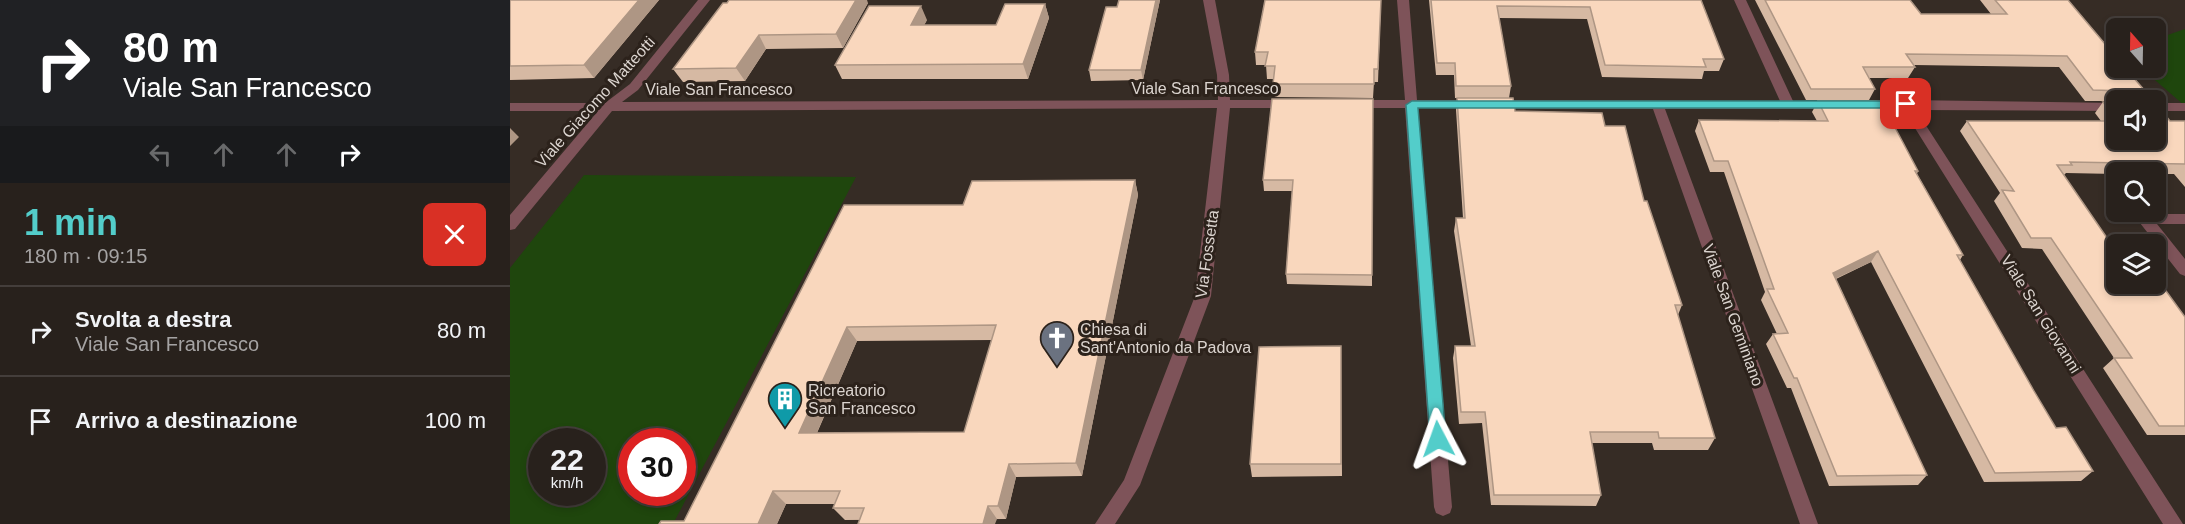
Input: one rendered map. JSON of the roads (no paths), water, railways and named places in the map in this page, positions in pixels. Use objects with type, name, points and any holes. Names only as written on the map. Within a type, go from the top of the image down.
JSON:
[{"type":"street","name":"Viale Giacomo Matteotti","points":[[510,225],[609,106],[634,87],[704,0]]},
{"type":"street","name":"Via Fossetta","points":[[1104,524],[1131,485],[1203,296],[1224,104],[1222,75],[1209,0]]},
{"type":"street","points":[[1403,0],[1443,507]]},
{"type":"street","points":[[1740,0],[1789,106]]},
{"type":"street","name":"Viale San Francesco","points":[[510,107],[1306,104]]},
{"type":"street","points":[[1341,104],[1658,106],[1906,104],[2106,107]]},
{"type":"street","name":"Viale San Giovanni","points":[[1906,104],[2175,524]]},
{"type":"street","name":"Viale San Geminiano","points":[[1658,106],[1809,524]]},
{"type":"street","points":[[2166,107],[2185,107]]},
{"type":"street","points":[[2185,219],[2145,219],[2185,270]]},
{"type":"place","name":"Chiesa di Sant'Antonio da Padova","points":[[1057,367]]},
{"type":"place","name":"Ricreatorio San Francesco","points":[[785,428]]}]
